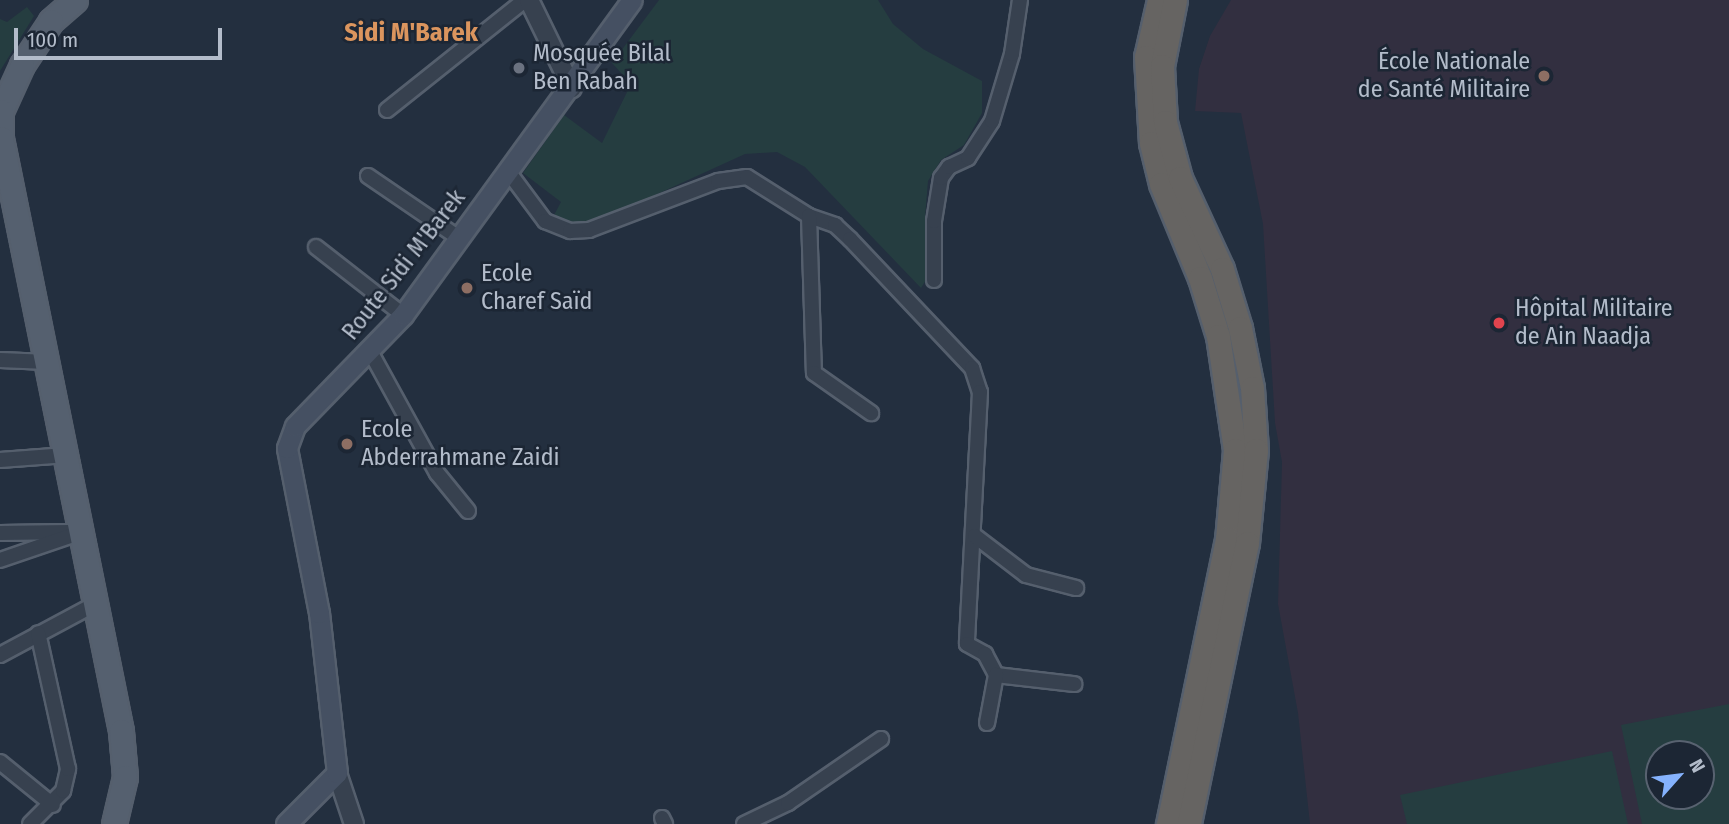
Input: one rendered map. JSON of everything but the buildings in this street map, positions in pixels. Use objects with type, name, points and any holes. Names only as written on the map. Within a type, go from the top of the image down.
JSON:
[{"type":"highway","points":[[1159,0],[1146,57],[1151,143],[1219,336],[1235,450],[1227,539],[1168,824]]},
{"type":"highway","points":[[1175,0],[1161,66],[1165,122],[1180,178],[1222,269],[1240,328],[1252,388],[1255,450],[1247,543],[1189,824]]},
{"type":"main road","points":[[75,0],[51,21],[22,65],[1,111],[1,138],[121,731],[125,778],[114,824]]},
{"type":"main road","name":"Route Sidi M'Barek","points":[[337,773],[319,613],[287,448],[308,409],[371,353],[403,315],[507,170],[572,88],[632,0]]},
{"type":"main road","points":[[286,824],[337,773]]},
{"type":"street","points":[[387,110],[527,0],[572,88]]},
{"type":"street","points":[[934,280],[934,221],[941,178],[949,167],[968,158],[992,121],[1012,54],[1020,0]]},
{"type":"street","points":[[507,170],[545,221],[570,231],[589,230],[718,181],[747,177],[809,216],[835,226],[972,368],[982,409],[967,644],[985,654],[996,675],[987,723]]},
{"type":"street","points":[[368,176],[459,238]]},
{"type":"street","points":[[809,216],[814,373],[871,413]]},
{"type":"street","points":[[316,247],[403,315]]},
{"type":"street","points":[[371,353],[437,473],[468,511]]},
{"type":"street","points":[[0,360],[48,362]]},
{"type":"street","points":[[0,460],[67,455]]},
{"type":"street","points":[[0,533],[82,532]]},
{"type":"street","points":[[0,560],[82,532]]},
{"type":"street","points":[[975,536],[1026,575],[1076,588]]},
{"type":"street","points":[[0,655],[95,604]]},
{"type":"street","points":[[30,824],[53,805],[63,791],[68,769],[38,633]]},
{"type":"street","points":[[996,675],[1074,684]]},
{"type":"street","points":[[744,824],[788,803],[881,739]]},
{"type":"street","points":[[0,762],[53,805]]},
{"type":"street","name":"Route Sidi M'Barek","points":[[337,773],[354,824]]},
{"type":"shaded area","name":"Hôpital Militaire de Ain Naadja","points":[[1231,0],[1729,0],[1729,824],[1310,824],[1298,713],[1278,604],[1282,462],[1275,423],[1263,224],[1241,113],[1195,111],[1199,69],[1210,36]]},
{"type":"green space","points":[[659,0],[878,0],[893,24],[923,49],[982,81],[982,113],[964,145],[941,160],[928,181],[925,217],[931,272],[921,288],[805,167],[777,152],[745,154],[596,222],[573,225],[553,217],[561,202],[523,173],[564,115],[602,143],[631,84],[612,63]]},
{"type":"green space","points":[[27,7],[34,16],[0,71],[0,19],[7,22]]},
{"type":"green space","points":[[1729,704],[1729,824],[1642,824],[1621,725]]},
{"type":"green space","points":[[1612,751],[1628,824],[1407,824],[1400,795]]},
{"type":"place","name":"Mosquée Bilal Ben Rabah","points":[[519,68]]},
{"type":"place","name":"École Nationale de Santé Militaire","points":[[1544,76]]},
{"type":"place","name":"Ecole Charef Saïd","points":[[467,288]]},
{"type":"place","name":"Hôpital Militaire de Ain Naadja","points":[[1499,323]]},
{"type":"place","name":"Ecole Abderrahmane Zaidi","points":[[347,444]]},
{"type":"district","name":"Sidi M'Barek","points":[[411,33]]}]
